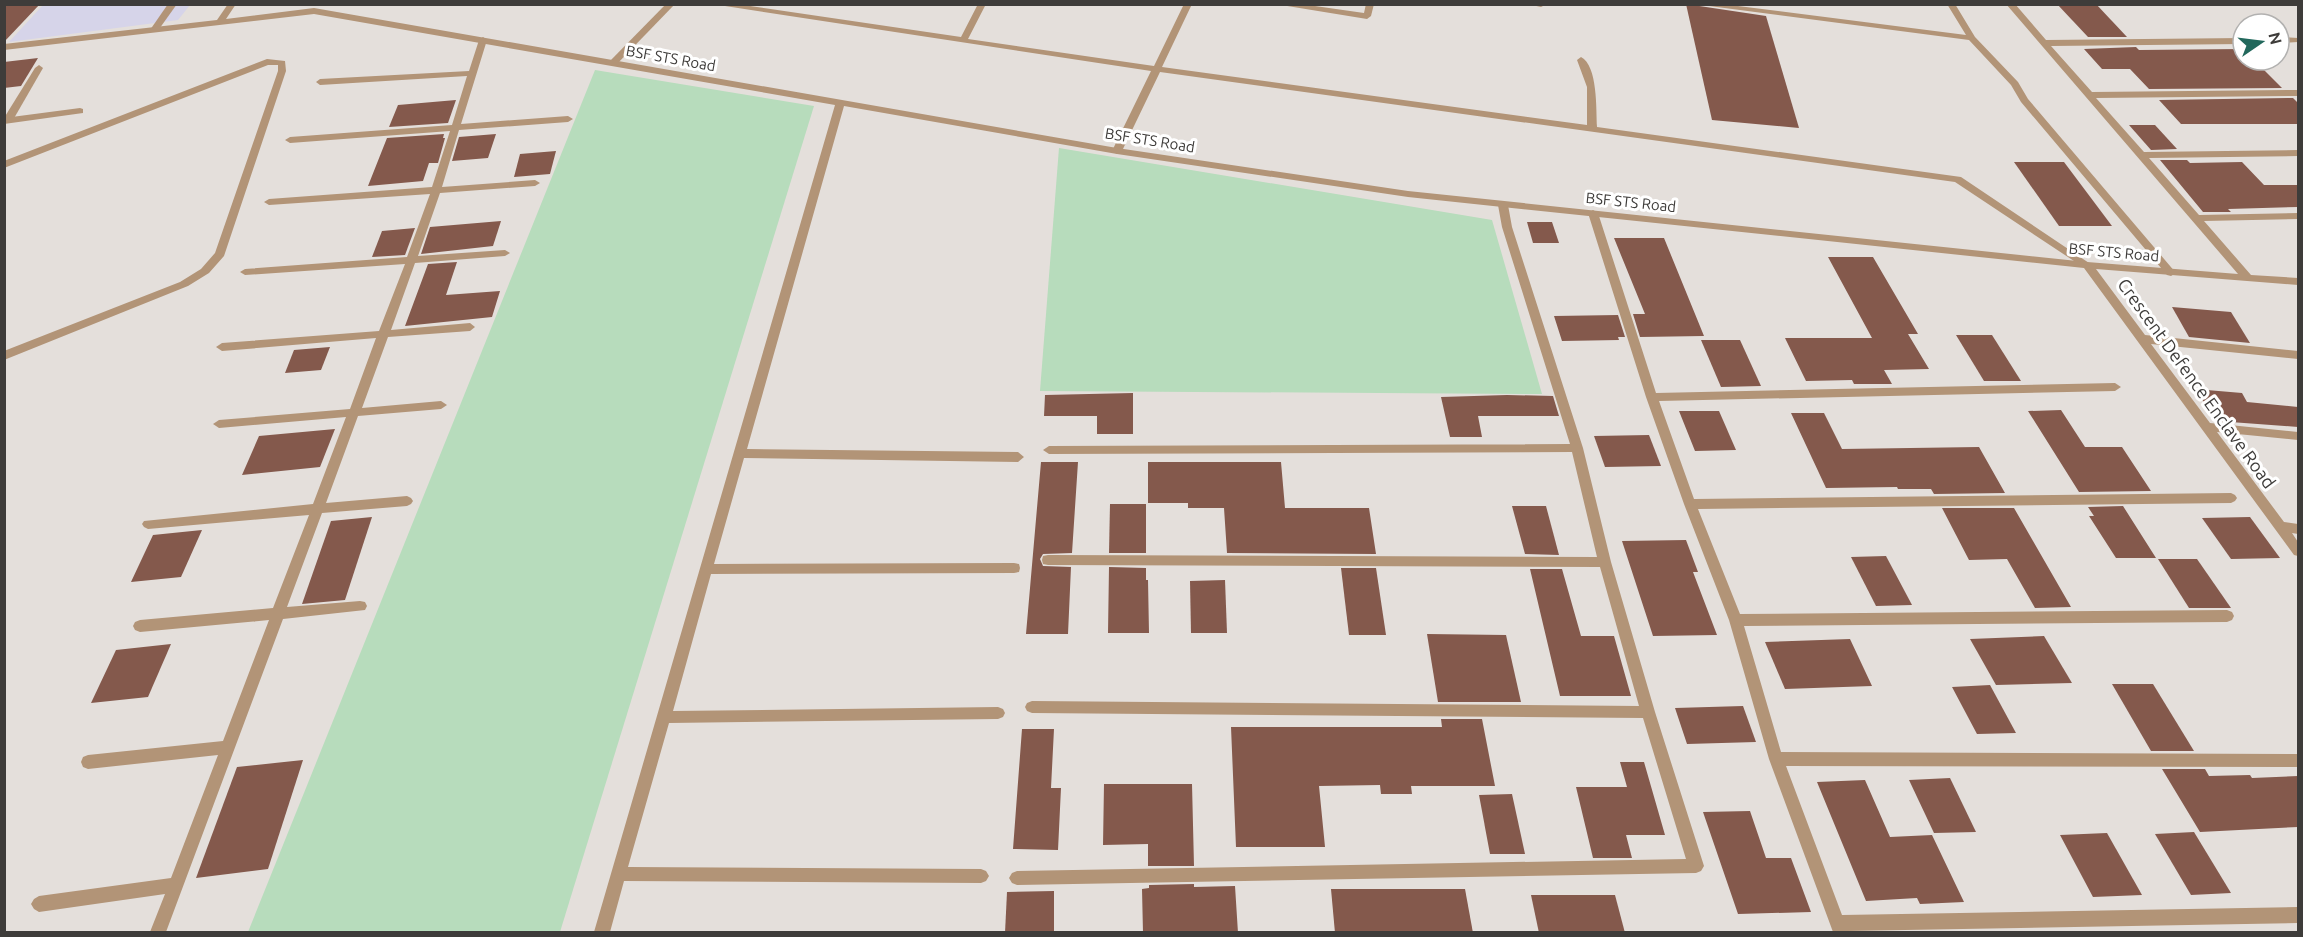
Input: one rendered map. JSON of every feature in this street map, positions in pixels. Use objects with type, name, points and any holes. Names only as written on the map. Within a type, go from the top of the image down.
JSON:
[{"type":"street","points":[[154,30],[173,4]]},
{"type":"street","points":[[220,22],[232,4]]},
{"type":"street","points":[[613,63],[671,4]]},
{"type":"street","points":[[716,4],[1157,69],[1958,179],[2087,266]]},
{"type":"street","points":[[963,41],[982,4]]},
{"type":"street","points":[[1118,151],[1188,4]]},
{"type":"street","points":[[1280,4],[1367,16],[1370,4]]},
{"type":"street","points":[[1531,4],[1541,5]]},
{"type":"street","points":[[1698,4],[1972,38]]},
{"type":"street","points":[[1951,4],[1972,38],[2015,84],[2024,100],[2171,273]]},
{"type":"street","points":[[2010,4],[2248,278]]},
{"type":"street","name":"BSF STS Road","points":[[4,47],[220,22],[316,8],[483,40],[1118,151],[1408,194],[2087,266],[2298,282]]},
{"type":"street","points":[[158,933],[411,261],[483,40]]},
{"type":"street","points":[[2043,43],[2231,41]]},
{"type":"street","points":[[1581,60],[1591,87],[1592,129]]},
{"type":"street","points":[[4,165],[267,62],[282,63],[282,71],[220,254],[205,271],[184,284],[4,356]]},
{"type":"street","points":[[6,120],[39,68]]},
{"type":"street","points":[[320,82],[472,73]]},
{"type":"street","points":[[2089,95],[2298,93]]},
{"type":"street","points":[[602,933],[840,103]]},
{"type":"street","points":[[6,120],[80,111]]},
{"type":"street","points":[[290,140],[568,119]]},
{"type":"street","points":[[2141,155],[2298,153]]},
{"type":"street","points":[[269,202],[535,183]]},
{"type":"street","points":[[1017,878],[1696,866],[1648,712],[1605,562],[1577,448],[1507,227],[1503,205]]},
{"type":"street","points":[[1593,213],[1652,397],[1690,504],[1736,620],[1776,759],[1839,928],[2298,915]]},
{"type":"street","points":[[2195,218],[2298,216]]},
{"type":"street","points":[[245,273],[505,254]]},
{"type":"street","name":"Crescent Defence Enclave Road","points":[[2087,266],[2298,551]]},
{"type":"street","points":[[222,347],[470,327]]},
{"type":"street","points":[[2142,339],[2298,355]]},
{"type":"street","points":[[1652,397],[2115,387]]},
{"type":"street","points":[[219,424],[441,405]]},
{"type":"street","points":[[2207,427],[2298,436]]},
{"type":"street","points":[[1049,450],[1577,448]]},
{"type":"street","points":[[740,453],[1018,456]]},
{"type":"street","points":[[1690,504],[2231,498]]},
{"type":"street","points":[[148,524],[407,501]]},
{"type":"street","points":[[2280,527],[2298,529]]},
{"type":"street","points":[[1048,560],[1605,562]]},
{"type":"street","points":[[706,569],[1014,568]]},
{"type":"street","points":[[140,626],[360,606]]},
{"type":"street","points":[[1736,620],[2227,616]]},
{"type":"street","points":[[1032,707],[1648,712]]},
{"type":"street","points":[[664,717],[998,714]]},
{"type":"street","points":[[88,762],[228,747]]},
{"type":"street","points":[[1776,759],[2298,760]]},
{"type":"street","points":[[618,874],[981,876]]},
{"type":"street","points":[[39,904],[176,885]]},
{"type":"shaded area","points":[[43,5],[190,5],[178,20],[9,42]]},
{"type":"green space","points":[[595,70],[814,106],[560,932],[248,932]]},
{"type":"green space","points":[[1059,148],[1492,220],[1542,394],[1040,391]]},
{"type":"building","points":[[4,4],[40,4],[4,42]]},
{"type":"building","points":[[1686,4],[1766,16],[1799,128],[1712,120]]},
{"type":"building","points":[[2057,4],[2096,4],[2127,37],[2088,37]]},
{"type":"building","points":[[2136,47],[2139,50],[2231,49],[2231,72],[2266,72],[2282,88],[2149,89],[2130,69],[2102,69],[2084,49]]},
{"type":"building","points":[[38,58],[21,86],[4,88],[4,62]]},
{"type":"building","points":[[2293,98],[2298,103],[2298,124],[2181,124],[2159,100]]},
{"type":"building","points":[[456,100],[448,123],[389,127],[398,105]]},
{"type":"building","points":[[2129,125],[2155,125],[2177,149],[2151,150]]},
{"type":"building","points":[[444,134],[438,163],[429,163],[423,181],[368,186],[387,138]]},
{"type":"building","points":[[496,134],[488,158],[452,161],[459,137]]},
{"type":"building","points":[[556,151],[550,174],[514,177],[520,154]]},
{"type":"building","points":[[2160,160],[2187,160],[2190,163],[2242,162],[2264,185],[2298,185],[2298,207],[2203,212]]},
{"type":"building","points":[[2014,162],[2064,162],[2112,226],[2059,226]]},
{"type":"building","points":[[501,221],[493,246],[421,254],[430,227]]},
{"type":"building","points":[[1527,222],[1552,222],[1559,243],[1533,243]]},
{"type":"building","points":[[415,228],[405,255],[372,257],[382,231]]},
{"type":"building","points":[[1614,238],[1664,238],[1704,336],[1640,337],[1633,314],[1645,314]]},
{"type":"building","points":[[1828,257],[1873,257],[1918,334],[1908,334],[1929,369],[1884,370],[1892,384],[1854,384],[1852,380],[1806,381],[1785,338],[1872,338]]},
{"type":"building","points":[[457,262],[446,295],[500,291],[492,317],[405,326],[428,264]]},
{"type":"building","points":[[2172,307],[2231,312],[2250,343],[2189,337]]},
{"type":"building","points":[[1618,315],[1625,337],[1618,337],[1619,340],[1562,341],[1554,316]]},
{"type":"building","points":[[1956,335],[1992,335],[2021,381],[1984,381]]},
{"type":"building","points":[[1701,340],[1740,340],[1761,386],[1721,387]]},
{"type":"building","points":[[330,347],[321,370],[285,373],[294,350]]},
{"type":"building","points":[[2195,389],[2242,393],[2247,402],[2298,407],[2298,427],[2217,421]]},
{"type":"building","points":[[1133,393],[1133,434],[1097,434],[1097,416],[1044,416],[1045,395]]},
{"type":"building","points":[[1553,396],[1559,416],[1478,416],[1482,437],[1450,437],[1441,397]]},
{"type":"building","points":[[2061,410],[2085,447],[2122,447],[2151,491],[2079,492],[2028,411]]},
{"type":"building","points":[[1679,411],[1719,411],[1736,450],[1695,451]]},
{"type":"building","points":[[1791,413],[1824,413],[1842,449],[1979,447],[2005,493],[1934,494],[1931,489],[1898,489],[1897,487],[1826,488]]},
{"type":"building","points":[[335,429],[320,467],[242,475],[259,436]]},
{"type":"building","points":[[1649,435],[1661,466],[1605,467],[1594,436]]},
{"type":"building","points":[[1041,462],[1078,462],[1072,553],[1043,554],[1040,559],[1043,566],[1071,567],[1068,634],[1026,634]]},
{"type":"building","points":[[1148,462],[1281,462],[1285,508],[1369,508],[1376,554],[1227,553],[1224,508],[1188,508],[1188,503],[1148,503]]},
{"type":"building","points":[[1110,504],[1146,504],[1146,553],[1109,553]]},
{"type":"building","points":[[1512,506],[1546,506],[1559,555],[1525,554]]},
{"type":"building","points":[[2123,506],[2156,558],[2116,558],[2089,516],[2094,516],[2088,507]]},
{"type":"building","points":[[1942,508],[2014,508],[2071,607],[2035,608],[2007,559],[1969,560]]},
{"type":"building","points":[[372,517],[345,600],[302,604],[331,521]]},
{"type":"building","points":[[2250,517],[2280,558],[2231,559],[2202,518]]},
{"type":"building","points":[[202,530],[181,577],[131,582],[153,535]]},
{"type":"building","points":[[1686,540],[1698,572],[1693,572],[1717,635],[1653,636],[1622,541]]},
{"type":"building","points":[[1886,556],[1912,605],[1876,606],[1851,557]]},
{"type":"building","points":[[2158,559],[2197,559],[2231,608],[2189,608]]},
{"type":"building","points":[[1109,567],[1146,568],[1149,633],[1108,633]]},
{"type":"building","points":[[1341,568],[1376,568],[1386,635],[1349,635]]},
{"type":"building","points":[[1530,569],[1562,569],[1581,636],[1614,636],[1631,696],[1560,696]]},
{"type":"building","points":[[1225,580],[1227,633],[1191,633],[1190,581]]},
{"type":"building","points":[[1427,634],[1506,635],[1521,702],[1438,702]]},
{"type":"building","points":[[2044,636],[2072,683],[1996,685],[1970,639]]},
{"type":"building","points":[[1850,639],[1872,686],[1785,689],[1765,642]]},
{"type":"building","points":[[171,644],[148,697],[91,703],[116,650]]},
{"type":"building","points":[[2112,684],[2153,684],[2194,751],[2151,751]]},
{"type":"building","points":[[1990,685],[2016,733],[1977,734],[1952,687]]},
{"type":"building","points":[[1743,706],[1756,742],[1687,744],[1675,708]]},
{"type":"building","points":[[1441,719],[1482,719],[1495,786],[1411,786],[1412,794],[1381,794],[1380,785],[1319,786],[1325,847],[1236,847],[1231,727],[1442,727]]},
{"type":"building","points":[[1022,729],[1054,729],[1051,788],[1061,788],[1058,850],[1013,849]]},
{"type":"building","points":[[303,760],[268,869],[196,878],[237,767]]},
{"type":"building","points":[[1620,762],[1644,762],[1665,835],[1626,835],[1632,858],[1593,858],[1576,787],[1627,787]]},
{"type":"building","points":[[2162,769],[2205,769],[2209,776],[2250,775],[2252,778],[2298,776],[2298,827],[2200,832]]},
{"type":"building","points":[[1950,778],[1976,832],[1934,833],[1909,780]]},
{"type":"building","points":[[1865,780],[1890,837],[1932,835],[1964,902],[1920,904],[1917,898],[1866,901],[1817,782]]},
{"type":"building","points":[[1104,784],[1192,784],[1194,866],[1148,866],[1148,844],[1103,845]]},
{"type":"building","points":[[1512,794],[1525,854],[1490,854],[1479,795]]},
{"type":"building","points":[[1750,811],[1766,858],[1791,858],[1811,912],[1738,914],[1703,812]]},
{"type":"building","points":[[2194,832],[2231,893],[2191,895],[2155,834]]},
{"type":"building","points":[[2107,833],[2142,895],[2093,897],[2060,835]]},
{"type":"building","points":[[1194,884],[1194,887],[1235,886],[1238,933],[1143,933],[1142,889],[1149,888],[1149,885]]},
{"type":"building","points":[[1331,889],[1465,889],[1473,933],[1335,933]]},
{"type":"building","points":[[1054,891],[1054,933],[1005,933],[1007,892]]},
{"type":"building","points":[[1531,895],[1615,895],[1625,933],[1539,933]]}]
